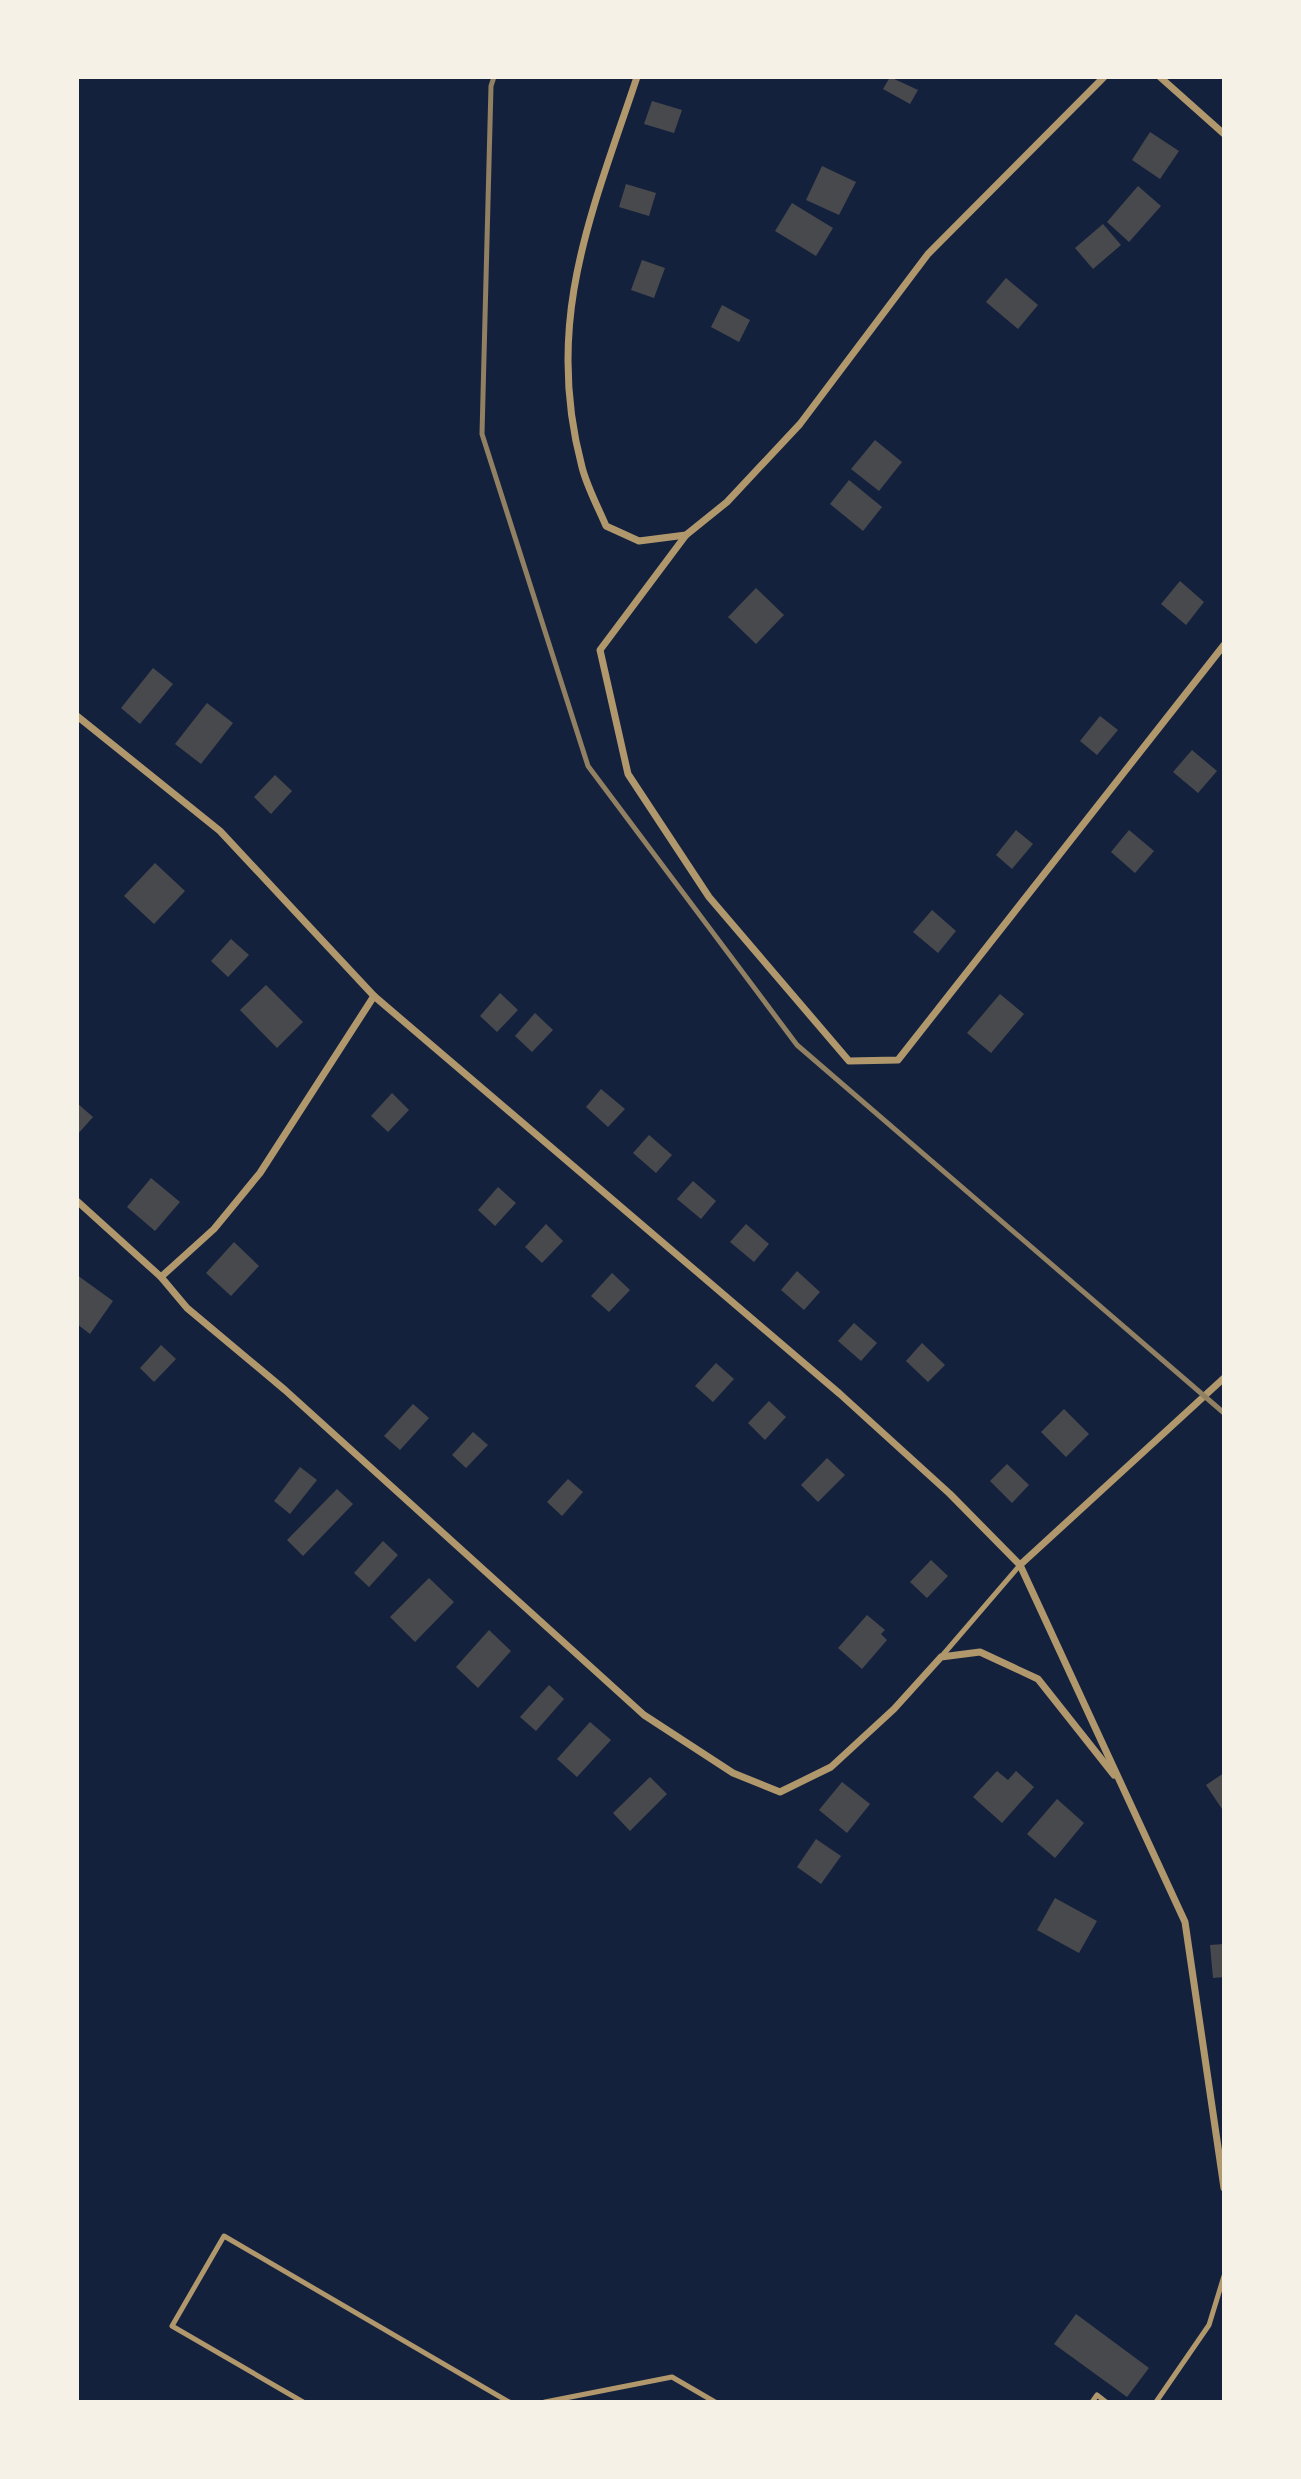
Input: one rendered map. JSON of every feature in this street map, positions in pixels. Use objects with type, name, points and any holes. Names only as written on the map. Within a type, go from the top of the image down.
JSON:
[{"type":"street","points":[[637,77],[587,220],[568,323],[567,390],[582,468],[606,526],[639,541],[686,535]]},
{"type":"street","points":[[1104,77],[928,254],[800,424],[727,502],[686,535],[600,650],[628,774],[709,897],[849,1061],[898,1060],[1224,645]]},
{"type":"street","points":[[1160,77],[1224,134]]},
{"type":"street","points":[[77,716],[220,831],[374,996],[830,1385],[950,1494],[1020,1566],[1185,1922],[1224,2188]]},
{"type":"street","points":[[161,1277],[214,1229],[260,1173],[374,996]]},
{"type":"street","points":[[77,1201],[161,1277],[187,1308],[285,1390],[500,1587],[645,1715],[733,1773],[780,1792],[831,1767],[894,1709],[941,1657],[980,1651],[1038,1679],[1123,1786]]},
{"type":"street","points":[[1020,1566],[1224,1378]]},
{"type":"lane","points":[[941,1657],[1020,1566]]},
{"type":"lane","points":[[303,2402],[172,2326],[224,2236],[509,2402]]},
{"type":"lane","points":[[1156,2402],[1209,2325],[1224,2276]]},
{"type":"lane","points":[[545,2402],[672,2377],[715,2402]]},
{"type":"lane","points":[[1092,2402],[1097,2395],[1106,2402]]},
{"type":"building","points":[[890,77],[918,90],[910,104],[883,89]]},
{"type":"building","points":[[652,101],[682,110],[674,133],[644,124]]},
{"type":"building","points":[[1150,132],[1179,151],[1160,179],[1132,160]]},
{"type":"building","points":[[822,166],[856,182],[839,215],[806,200]]},
{"type":"building","points":[[626,184],[656,193],[649,216],[619,207]]},
{"type":"building","points":[[1138,186],[1161,206],[1129,242],[1107,222]]},
{"type":"building","points":[[792,203],[833,228],[816,256],[775,231]]},
{"type":"building","points":[[1103,224],[1121,245],[1093,269],[1075,248]]},
{"type":"building","points":[[642,260],[665,268],[654,298],[631,290]]},
{"type":"building","points":[[1006,278],[1038,305],[1018,329],[986,302]]},
{"type":"building","points":[[722,305],[750,320],[739,342],[711,327]]},
{"type":"building","points":[[875,440],[902,462],[879,491],[851,469]]},
{"type":"building","points":[[849,480],[882,507],[863,531],[830,504]]},
{"type":"building","points":[[1180,581],[1204,602],[1186,625],[1161,604]]},
{"type":"building","points":[[756,588],[784,615],[756,644],[728,617]]},
{"type":"building","points":[[153,668],[173,684],[140,724],[121,708]]},
{"type":"building","points":[[207,703],[233,723],[201,764],[175,744]]},
{"type":"building","points":[[1100,716],[1118,730],[1097,755],[1080,741]]},
{"type":"building","points":[[1192,750],[1217,771],[1198,793],[1173,772]]},
{"type":"building","points":[[275,775],[292,791],[271,814],[254,797]]},
{"type":"building","points":[[1016,830],[1033,844],[1012,869],[996,855]]},
{"type":"building","points":[[1129,830],[1154,851],[1135,873],[1111,852]]},
{"type":"building","points":[[155,863],[185,891],[154,924],[124,896]]},
{"type":"building","points":[[932,910],[956,931],[938,953],[913,932]]},
{"type":"building","points":[[231,939],[249,955],[228,977],[211,961]]},
{"type":"building","points":[[266,985],[303,1022],[277,1048],[240,1010]]},
{"type":"building","points":[[500,993],[518,1010],[497,1032],[480,1016]]},
{"type":"building","points":[[1000,994],[1024,1014],[991,1053],[967,1033]]},
{"type":"building","points":[[535,1013],[553,1030],[532,1052],[515,1036]]},
{"type":"building","points":[[601,1089],[625,1109],[608,1127],[586,1107]]},
{"type":"building","points":[[392,1093],[409,1110],[388,1132],[371,1116]]},
{"type":"building","points":[[77,1103],[93,1117],[77,1135]]},
{"type":"building","points":[[649,1135],[672,1155],[656,1173],[633,1153]]},
{"type":"building","points":[[151,1178],[180,1202],[155,1231],[127,1207]]},
{"type":"building","points":[[693,1181],[716,1201],[701,1219],[677,1199]]},
{"type":"building","points":[[498,1187],[516,1203],[495,1226],[478,1210]]},
{"type":"building","points":[[546,1224],[563,1241],[542,1263],[525,1247]]},
{"type":"building","points":[[746,1224],[769,1244],[754,1262],[730,1242]]},
{"type":"building","points":[[234,1242],[259,1266],[231,1296],[206,1273]]},
{"type":"building","points":[[797,1271],[820,1292],[804,1310],[781,1290]]},
{"type":"building","points":[[612,1273],[630,1290],[609,1312],[591,1296]]},
{"type":"building","points":[[77,1275],[113,1301],[90,1334],[77,1324]]},
{"type":"building","points":[[854,1323],[877,1343],[861,1361],[838,1341]]},
{"type":"building","points":[[922,1343],[945,1365],[928,1382],[906,1361]]},
{"type":"building","points":[[161,1345],[176,1359],[154,1382],[140,1368]]},
{"type":"building","points":[[716,1363],[734,1379],[713,1402],[695,1386]]},
{"type":"building","points":[[769,1401],[786,1417],[765,1440],[748,1423]]},
{"type":"building","points":[[413,1404],[429,1418],[400,1450],[384,1436]]},
{"type":"building","points":[[1064,1409],[1089,1434],[1066,1457],[1041,1432]]},
{"type":"building","points":[[473,1432],[488,1445],[466,1468],[452,1455]]},
{"type":"building","points":[[827,1458],[845,1475],[818,1502],[801,1485]]},
{"type":"building","points":[[1007,1464],[1029,1485],[1012,1503],[990,1481]]},
{"type":"building","points":[[300,1467],[317,1480],[290,1514],[274,1501]]},
{"type":"building","points":[[568,1479],[583,1492],[562,1516],[547,1502]]},
{"type":"building","points":[[337,1489],[353,1504],[303,1556],[287,1540]]},
{"type":"building","points":[[383,1541],[398,1555],[369,1587],[354,1573]]},
{"type":"building","points":[[931,1560],[948,1576],[927,1598],[910,1582]]},
{"type":"building","points":[[429,1578],[454,1602],[415,1642],[390,1617]]},
{"type":"building","points":[[867,1615],[885,1630],[881,1634],[887,1640],[862,1669],[838,1648]]},
{"type":"building","points":[[489,1630],[511,1651],[478,1688],[456,1667]]},
{"type":"building","points":[[549,1685],[564,1699],[536,1731],[520,1717]]},
{"type":"building","points":[[590,1722],[611,1740],[577,1777],[557,1759]]},
{"type":"building","points":[[997,1771],[1008,1780],[1016,1771],[1034,1787],[1002,1823],[973,1797]]},
{"type":"building","points":[[1224,1773],[1224,1812],[1206,1785]]},
{"type":"building","points":[[650,1777],[667,1794],[630,1831],[613,1813]]},
{"type":"building","points":[[842,1782],[870,1804],[847,1833],[819,1810]]},
{"type":"building","points":[[1057,1799],[1084,1823],[1055,1858],[1027,1834]]},
{"type":"building","points":[[816,1839],[841,1856],[821,1884],[797,1867]]},
{"type":"building","points":[[1055,1898],[1097,1921],[1079,1953],[1037,1930]]},
{"type":"building","points":[[1224,1944],[1224,1977],[1213,1978],[1210,1945]]},
{"type":"building","points":[[1076,2314],[1149,2368],[1127,2397],[1054,2344]]},
{"type":"railway","points":[[494,77],[491,86],[482,434],[588,766],[797,1045],[1224,1413]]}]
